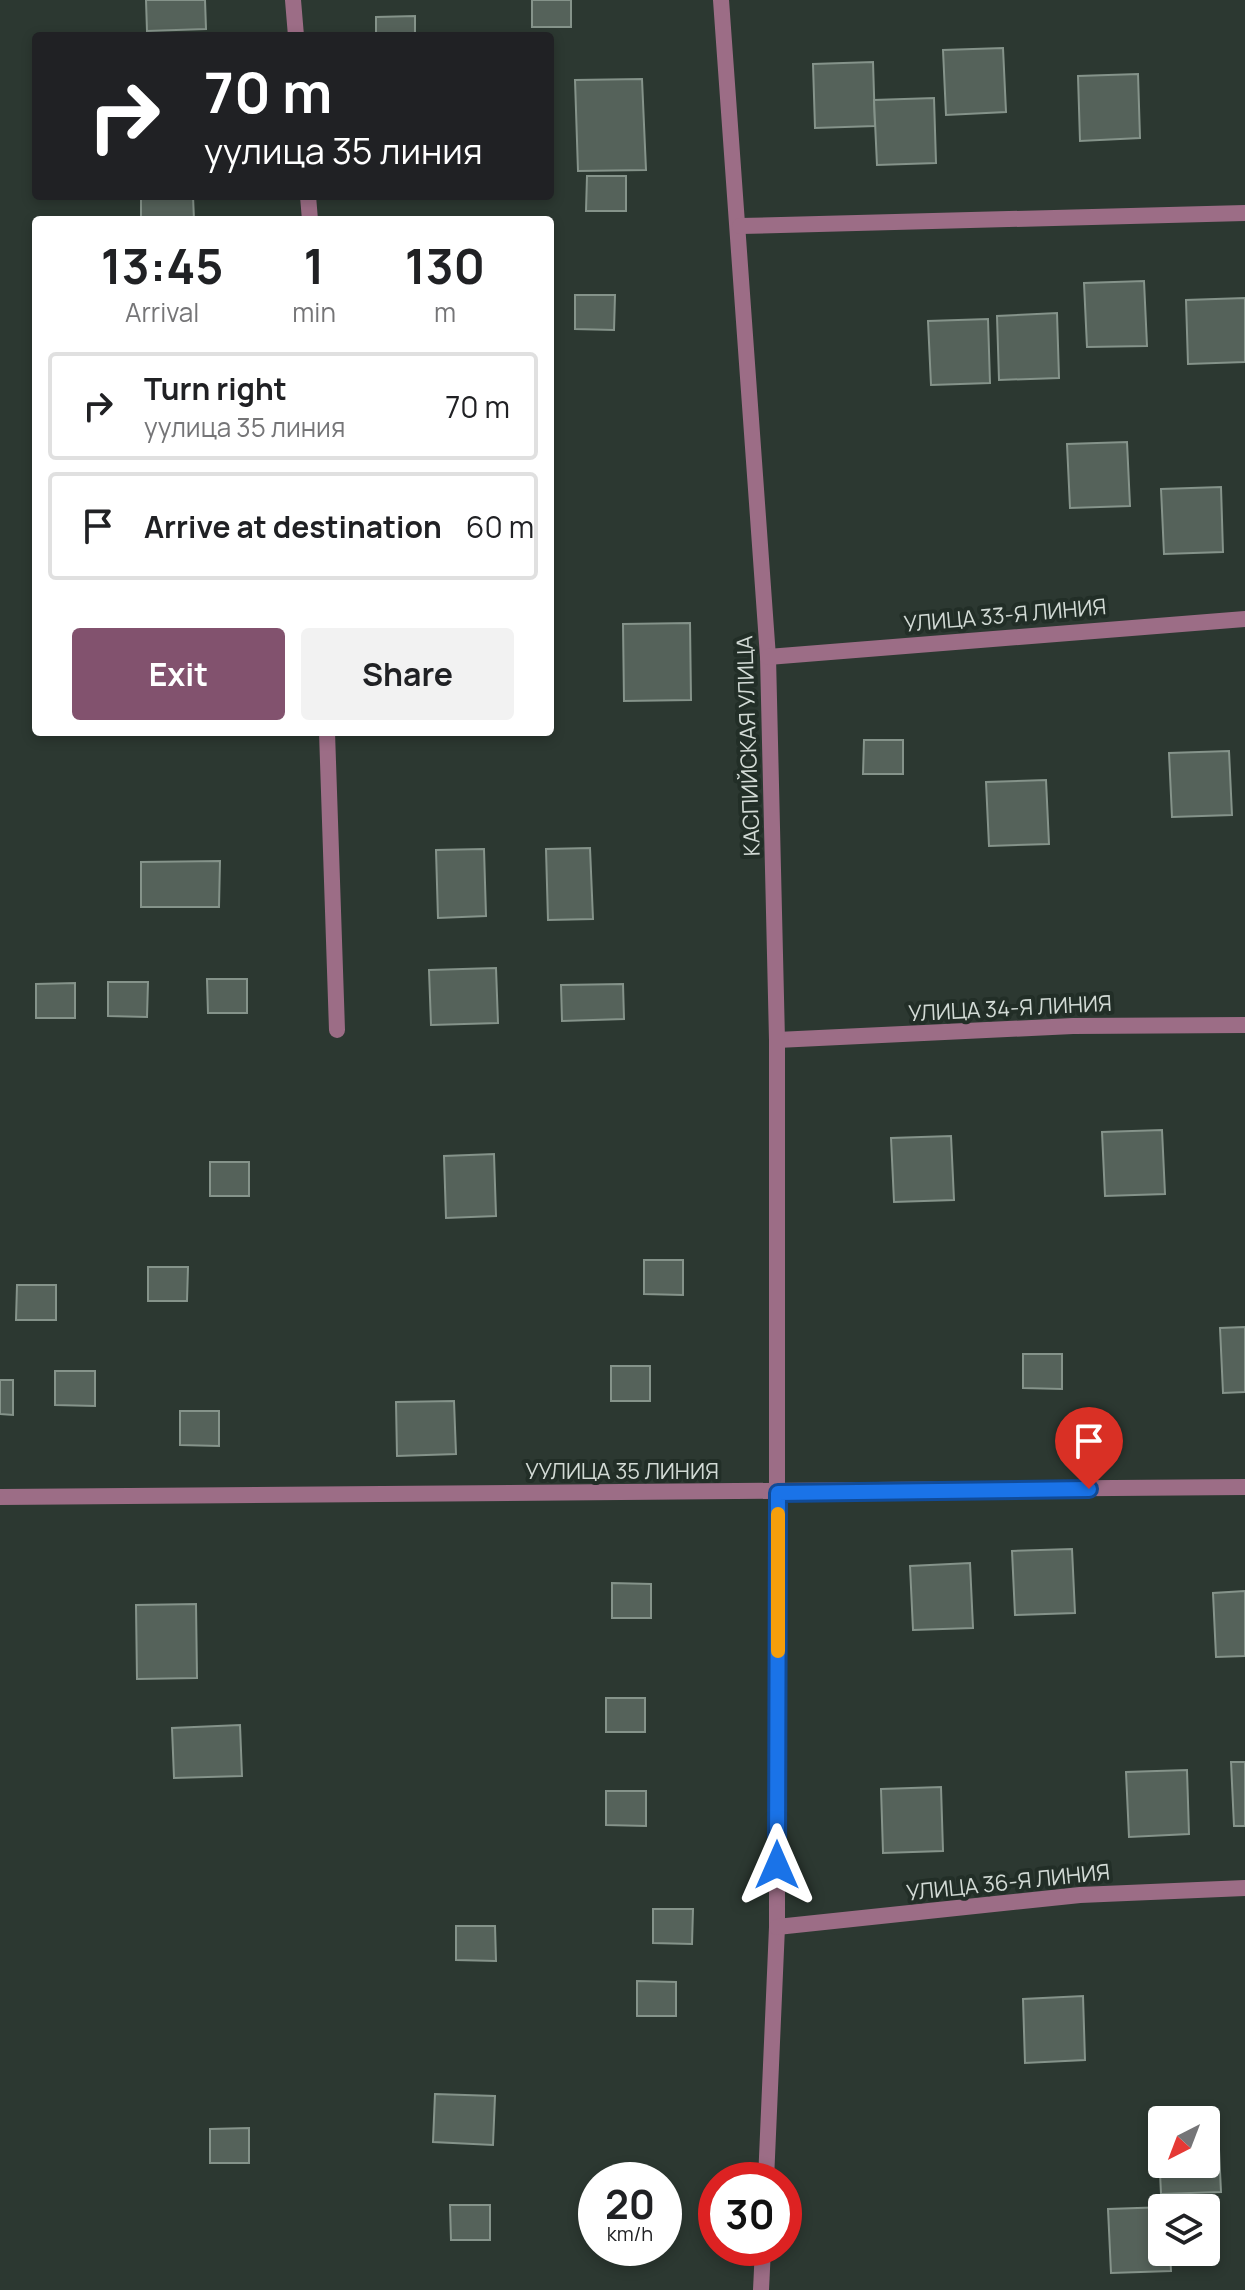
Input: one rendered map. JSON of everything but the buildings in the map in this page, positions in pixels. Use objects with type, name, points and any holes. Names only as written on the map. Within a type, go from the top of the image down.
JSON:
[{"type":"street","points":[[293,0],[296,32]]},
{"type":"street","name":"КАСПИЙСКАЯ УЛИЦА","points":[[721,0],[740,226],[768,657],[777,1040],[777,1927],[767,2162]]},
{"type":"street","points":[[740,226],[1245,213]]},
{"type":"street","name":"УЛИЦА 33-Я ЛИНИЯ","points":[[768,657],[1245,619]]},
{"type":"street","points":[[327,736],[337,1030]]},
{"type":"street","name":"УЛИЦА 34-Я ЛИНИЯ","points":[[777,1040],[1073,1026],[1245,1025]]},
{"type":"street","name":"УУЛИЦА 35 ЛИНИЯ","points":[[0,1497],[1245,1487]]},
{"type":"street","name":"УЛИЦА 36-Я ЛИНИЯ","points":[[777,1927],[1080,1895],[1245,1888]]},
{"type":"street","points":[[761,2290],[762,2266]]},
{"type":"slow traffic","points":[[778,1514],[778,1651]]},
{"type":"route","points":[[777,1865],[778,1493],[1089,1489]]}]
